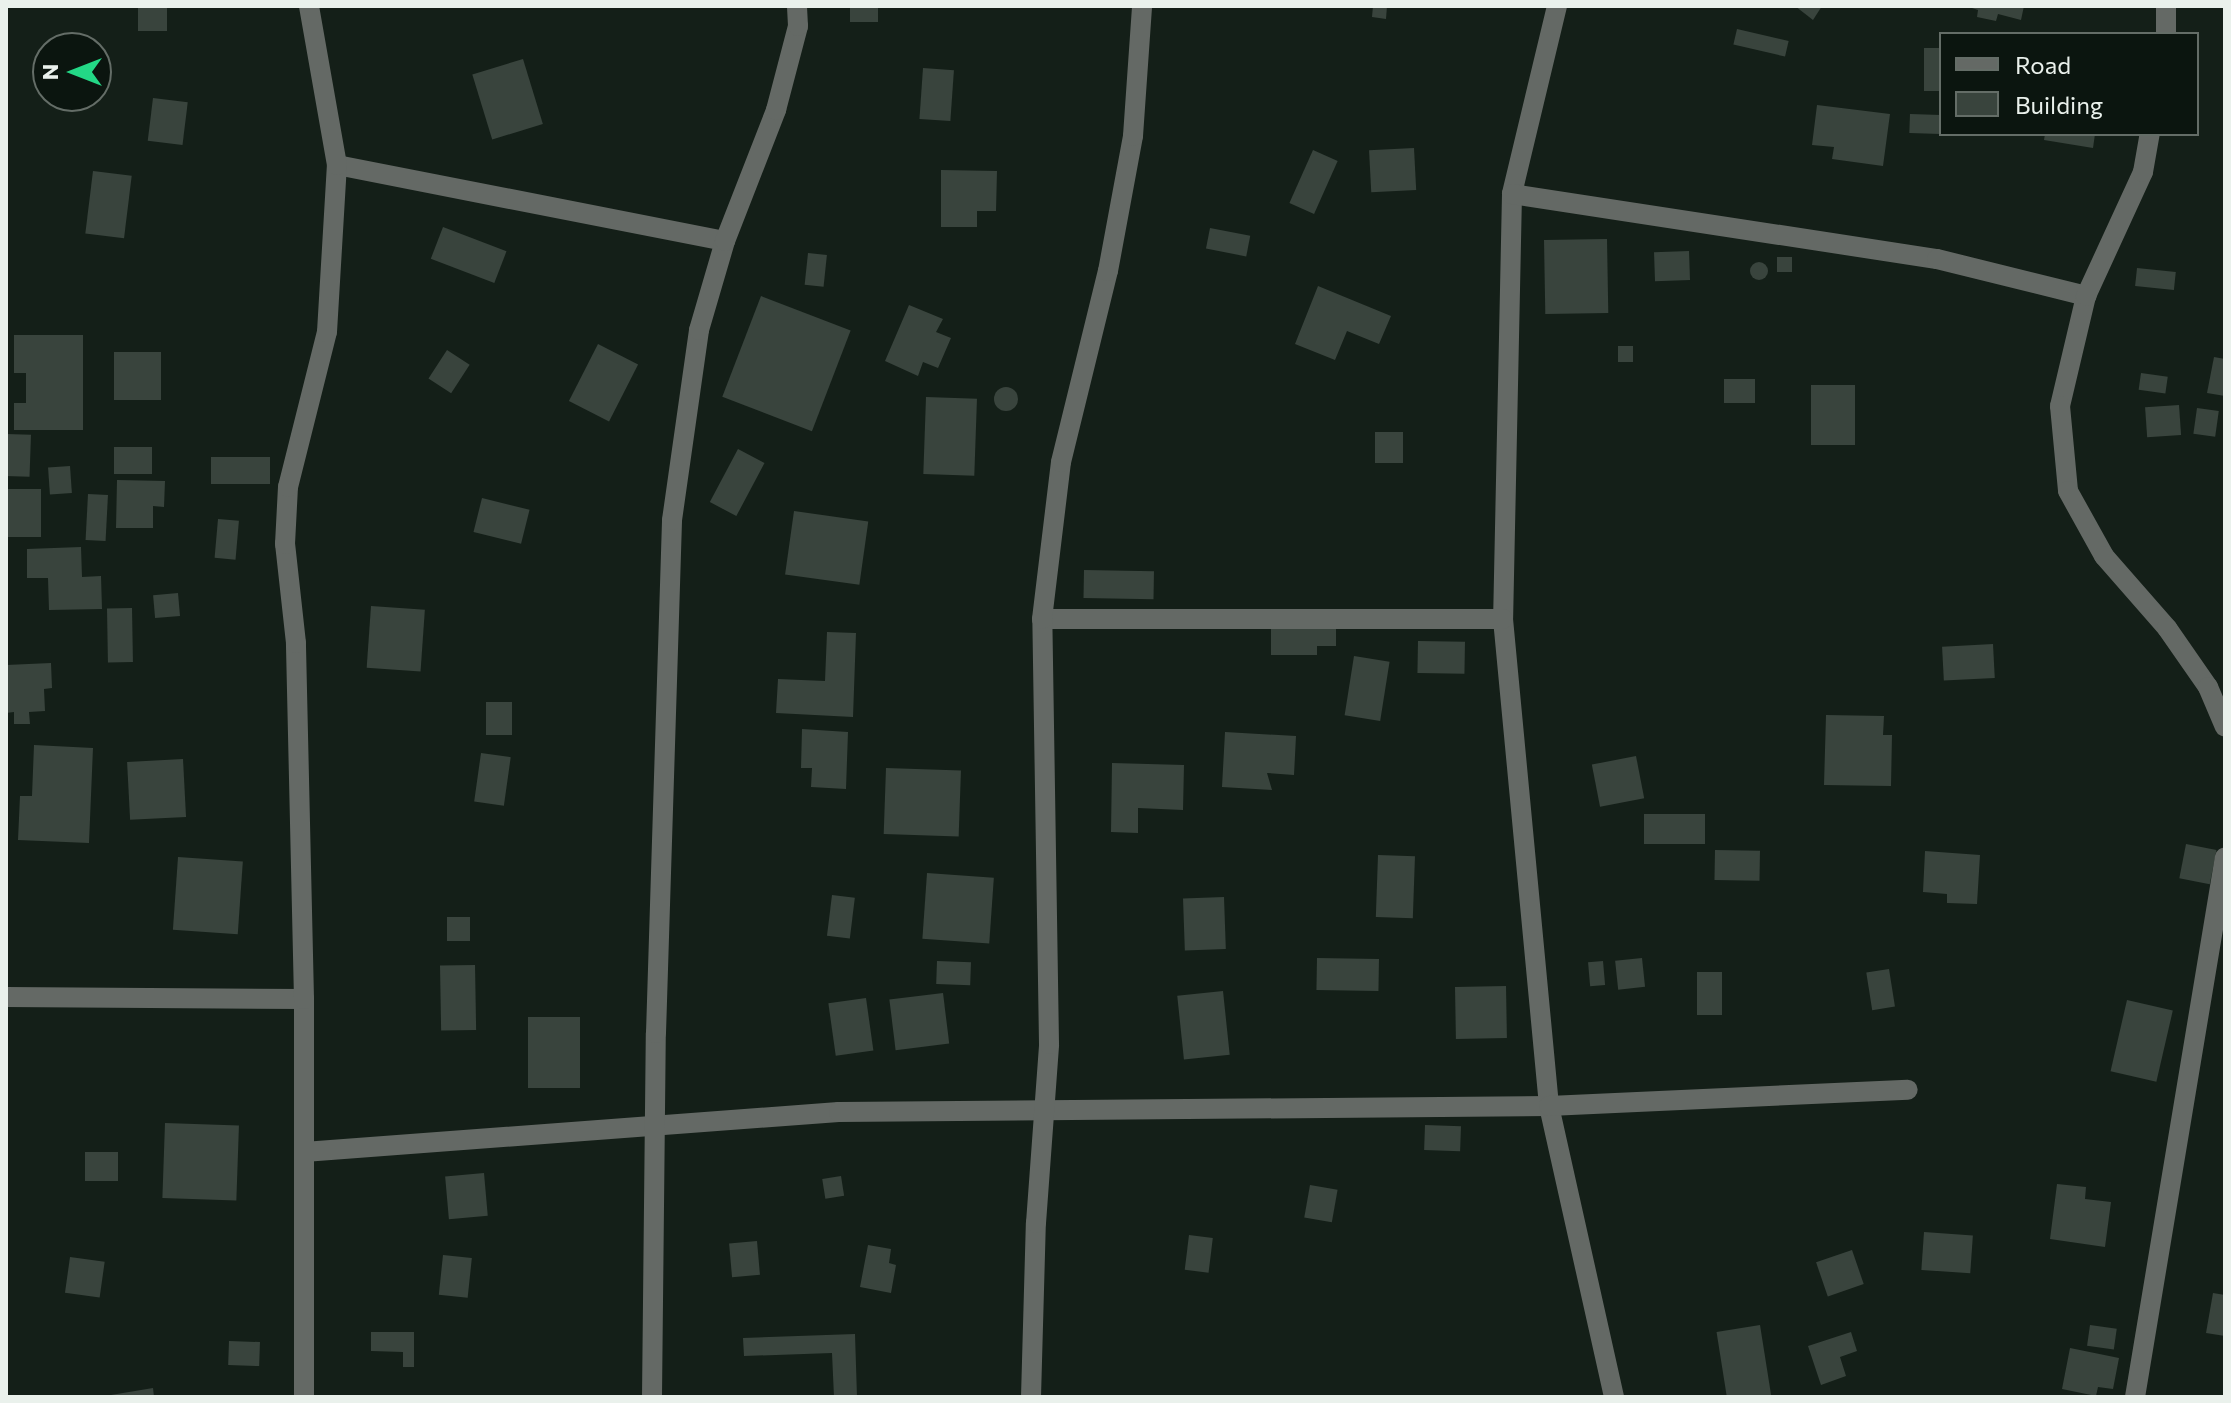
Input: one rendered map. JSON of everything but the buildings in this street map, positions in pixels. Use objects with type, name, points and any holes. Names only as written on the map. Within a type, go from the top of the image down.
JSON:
[{"type":"street","points":[[304,1397],[304,999],[296,643],[285,544],[288,487],[327,332],[337,165],[309,6]]},
{"type":"street","points":[[652,1397],[672,520],[699,330],[725,241],[776,110],[798,26],[797,6]]},
{"type":"street","points":[[1031,1397],[1049,1028],[1042,619],[1061,462],[1108,271],[1133,136],[1142,6]]},
{"type":"street","points":[[1557,6],[1512,194],[1503,619],[1549,1106],[1614,1397]]},
{"type":"street","points":[[2161,7],[2166,32]]},
{"type":"street","points":[[2150,136],[2143,172],[2086,296],[2060,406],[2068,491],[2104,556],[2167,628],[2208,687],[2225,727]]},
{"type":"street","points":[[337,165],[725,241]]},
{"type":"street","points":[[1512,194],[1937,259],[2086,296]]},
{"type":"street","points":[[1042,619],[1503,619]]},
{"type":"street","points":[[2135,1397],[2225,857]]},
{"type":"street","points":[[6,997],[304,999]]},
{"type":"street","points":[[304,1152],[839,1112],[1549,1106],[1908,1090]]}]
